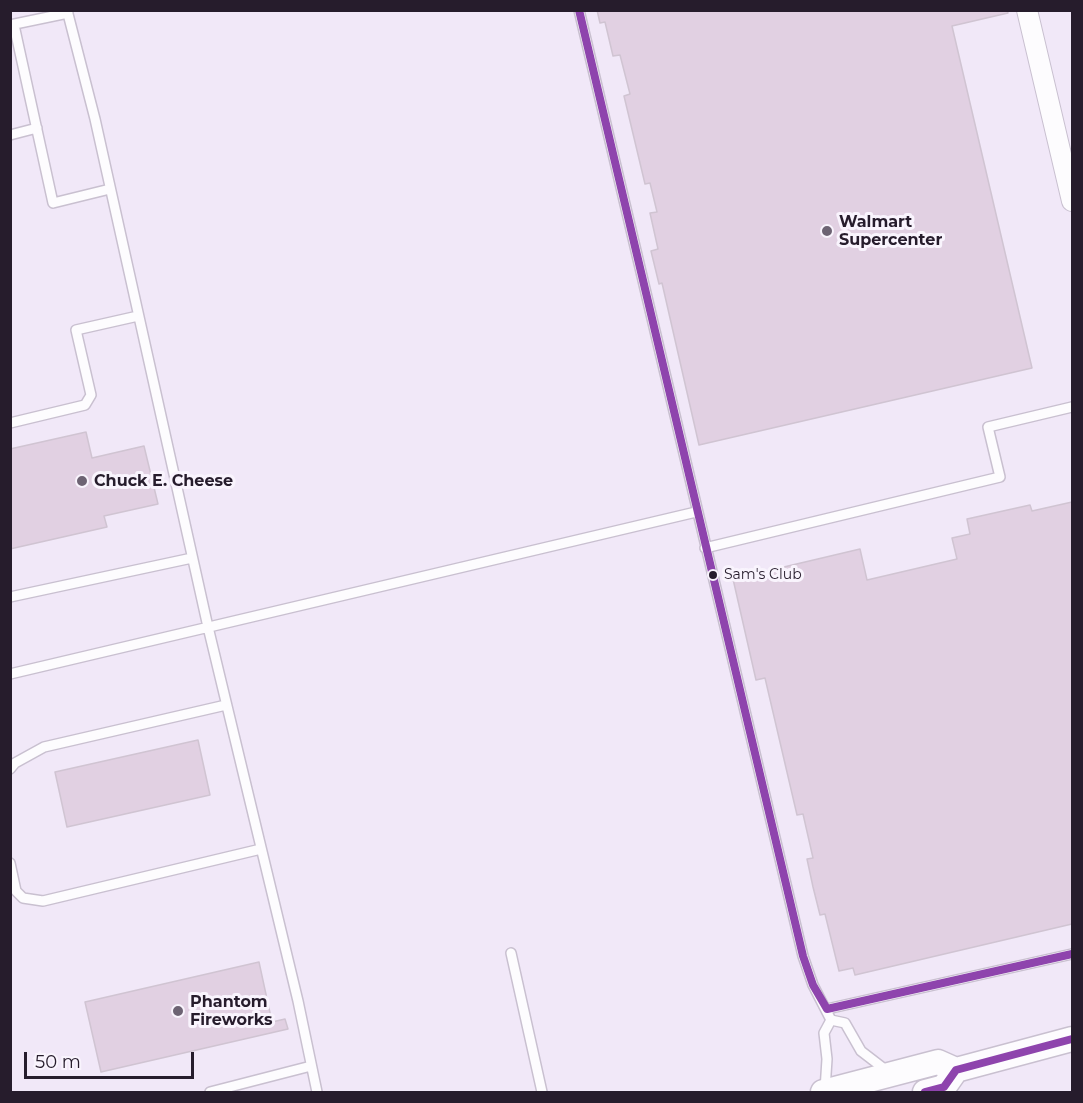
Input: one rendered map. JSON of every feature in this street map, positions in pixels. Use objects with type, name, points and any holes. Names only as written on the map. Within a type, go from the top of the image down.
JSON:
[{"type":"street","points":[[1027,10],[1072,201]]},
{"type":"street","points":[[824,1092],[938,1062],[956,1070],[1072,1039]]},
{"type":"street","points":[[925,1092],[944,1087],[956,1070]]},
{"type":"lane","points":[[579,10],[696,512],[803,956],[813,985],[831,1020],[824,1033],[827,1059],[824,1092]]},
{"type":"lane","points":[[110,189],[53,203],[12,25],[68,12],[110,189],[192,558],[317,1092]]},
{"type":"lane","points":[[10,135],[37,129]]},
{"type":"lane","points":[[10,423],[85,405],[91,395],[76,330],[138,316]]},
{"type":"lane","points":[[705,548],[1000,477],[988,427],[1072,407]]},
{"type":"lane","points":[[10,674],[696,512]]},
{"type":"lane","points":[[10,597],[192,558]]},
{"type":"lane","points":[[10,769],[15,763],[44,747],[226,705]]},
{"type":"lane","points":[[10,863],[16,891],[23,898],[43,901],[261,849]]},
{"type":"lane","points":[[511,953],[542,1092]]},
{"type":"lane","points":[[827,1009],[1072,954]]},
{"type":"lane","points":[[831,1020],[845,1023],[861,1051],[892,1074]]},
{"type":"lane","points":[[210,1092],[234,1089],[311,1066]]},
{"type":"building","name":"Walmart Supercenter","points":[[597,10],[1007,10],[1008,13],[952,26],[1032,368],[699,445],[662,283],[659,284],[651,251],[658,249],[650,213],[657,212],[650,183],[645,184],[624,96],[630,94],[620,55],[613,56],[605,22],[600,23]]},
{"type":"building","name":"Chuck E. Cheese","points":[[86,432],[92,458],[144,446],[158,504],[104,516],[107,527],[10,549],[10,449]]},
{"type":"building","name":"Sam's Club","points":[[1072,502],[1072,924],[855,975],[853,968],[839,971],[825,914],[820,915],[813,887],[807,859],[813,858],[803,814],[797,815],[765,678],[756,680],[733,579],[860,549],[867,580],[957,559],[952,538],[970,534],[967,519],[1030,505],[1032,511]]},
{"type":"building","points":[[198,740],[210,795],[67,827],[55,772]]},
{"type":"building","name":"Phantom Fireworks","points":[[259,962],[272,1022],[285,1019],[288,1029],[101,1072],[85,1002]]},
{"type":"transit line","points":[[579,10],[803,956],[813,985],[827,1009],[1072,954]]},
{"type":"transit line","points":[[925,1092],[944,1087],[956,1070],[1072,1039]]},
{"type":"place","name":"Walmart Supercenter","points":[[827,231]]},
{"type":"place","name":"Chuck E. Cheese","points":[[82,481]]},
{"type":"place","name":"Sam's Club","points":[[713,575]]},
{"type":"place","name":"Phantom Fireworks","points":[[178,1011]]}]
